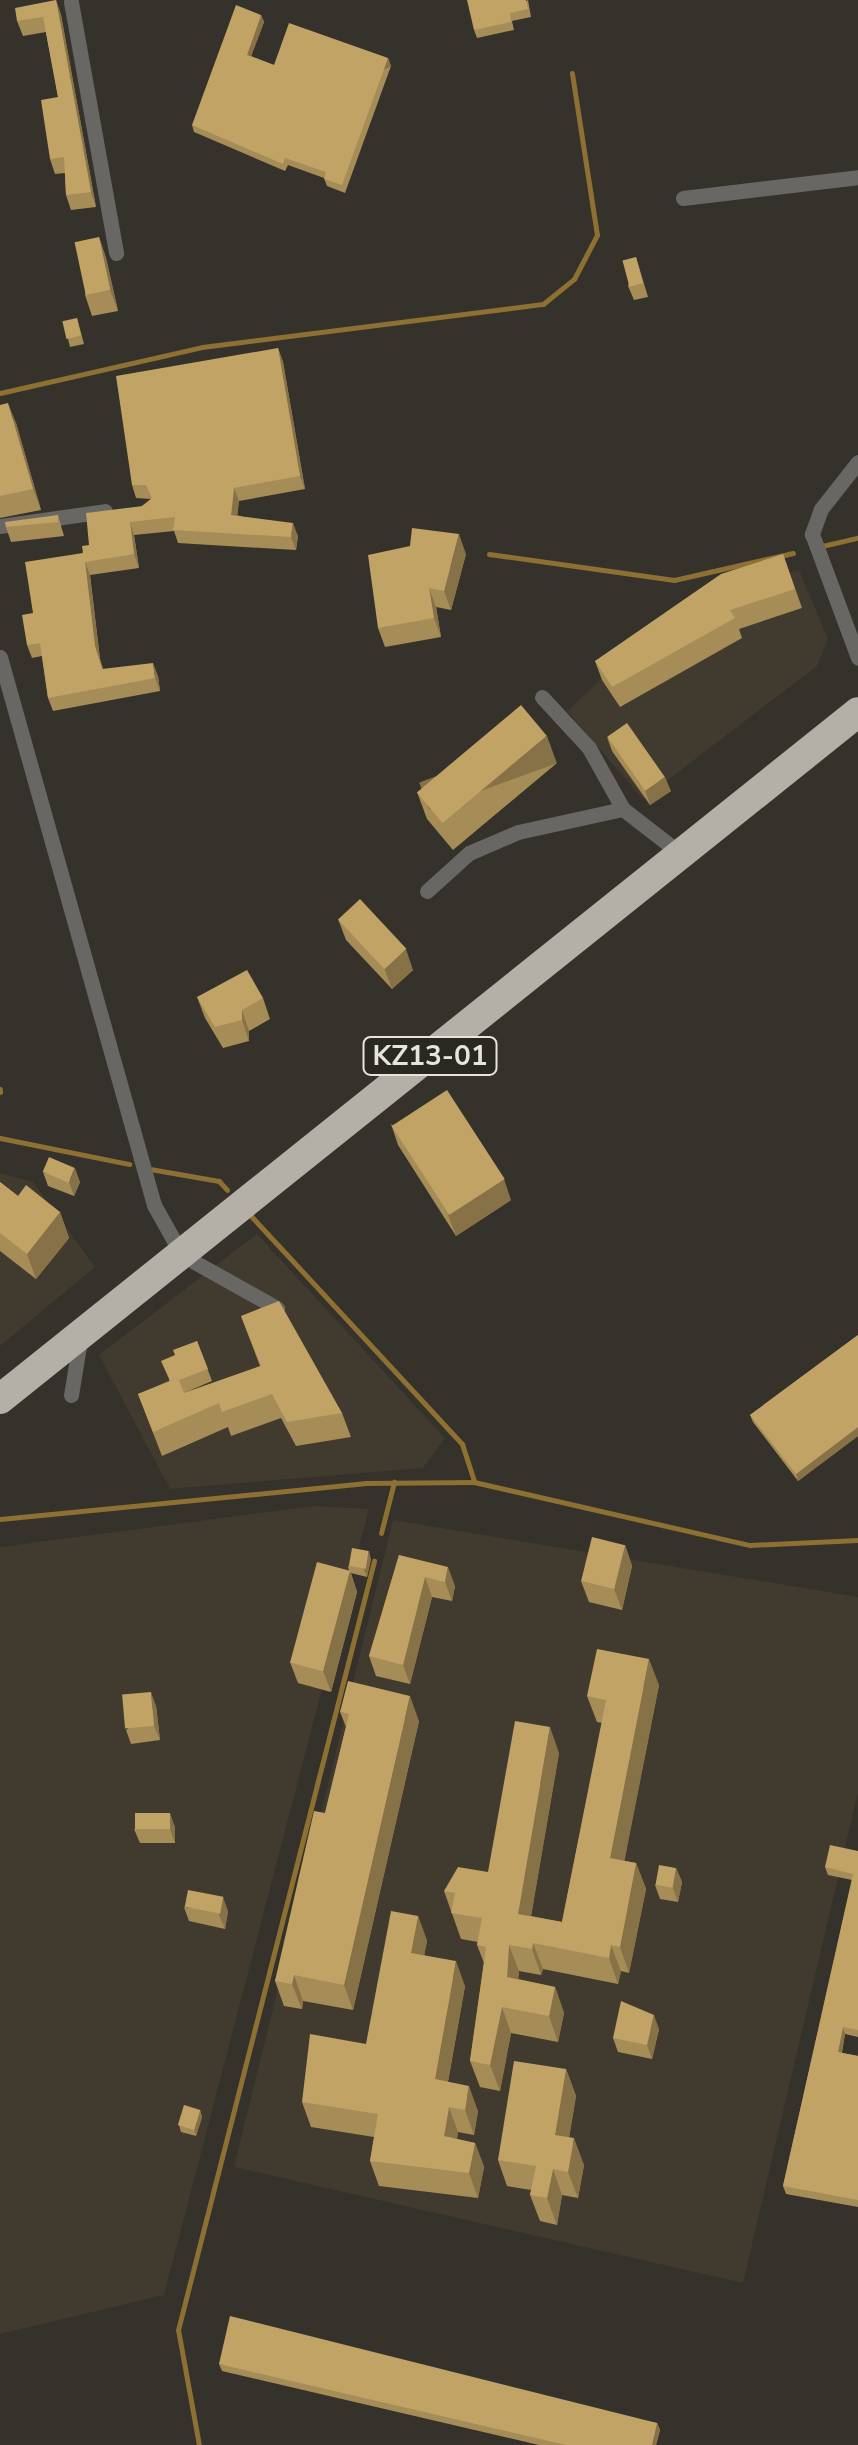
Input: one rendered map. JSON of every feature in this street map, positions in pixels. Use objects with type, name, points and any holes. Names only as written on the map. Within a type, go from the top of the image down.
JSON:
[{"type":"highway","name":"KZ13-01","points":[[0,1399],[858,712]]},
{"type":"street","points":[[70,2],[116,253]]},
{"type":"street","points":[[683,198],[858,177]]},
{"type":"street","points":[[858,462],[820,509],[812,534],[858,658]]},
{"type":"street","points":[[0,526],[129,510]]},
{"type":"street","points":[[0,657],[147,1186],[182,1254],[277,1308]]},
{"type":"street","points":[[542,697],[589,748],[622,809],[681,854]]},
{"type":"street","points":[[427,891],[469,853],[518,832],[622,809]]},
{"type":"street","points":[[71,1395],[80,1336]]},
{"type":"shaded area","points":[[799,570],[828,639],[817,666],[643,799],[567,711],[689,598]]},
{"type":"shaded area","points":[[0,1173],[33,1182],[95,1267],[0,1346]]},
{"type":"shaded area","points":[[257,1234],[445,1438],[423,1468],[170,1489],[99,1355]]},
{"type":"shaded area","points":[[314,1506],[369,1509],[164,2295],[0,2334],[0,1547]]},
{"type":"shaded area","points":[[393,1520],[858,1597],[858,1792],[743,2283],[234,2167]]},
{"type":"building","points":[[56,0],[91,192],[66,195],[64,157],[50,159],[41,100],[58,97],[43,17],[17,21],[15,8]]},
{"type":"building","points":[[467,0],[526,0],[528,9],[510,13],[511,22],[474,30]]},
{"type":"building","points":[[236,5],[261,15],[247,55],[274,65],[289,23],[388,58],[342,185],[324,179],[326,172],[285,158],[283,164],[192,125]]},
{"type":"building","points":[[99,237],[110,290],[86,295],[75,242]]},
{"type":"building","points":[[636,257],[643,283],[629,287],[622,261]]},
{"type":"building","points":[[77,318],[81,336],[66,339],[62,321]]},
{"type":"building","points":[[278,348],[300,476],[234,488],[231,515],[293,523],[291,537],[173,530],[175,517],[130,522],[134,554],[85,562],[95,646],[102,669],[153,663],[155,678],[48,698],[40,643],[27,645],[22,615],[33,613],[25,562],[83,553],[82,546],[89,545],[86,513],[143,506],[152,498],[146,485],[132,485],[116,376]]},
{"type":"building","points":[[8,403],[33,489],[0,496],[0,405]]},
{"type":"building","points":[[58,515],[58,522],[6,527],[5,522]]},
{"type":"building","points":[[412,528],[459,534],[444,591],[429,588],[434,618],[378,628],[368,555],[410,546]]},
{"type":"building","points":[[783,554],[795,589],[730,610],[735,618],[612,687],[595,661],[721,574]]},
{"type":"building","points":[[521,705],[547,736],[443,823],[417,792]]},
{"type":"building","points":[[627,723],[665,777],[645,791],[607,737]]},
{"type":"building","points":[[360,899],[406,949],[384,969],[338,919]]},
{"type":"building","points":[[247,970],[263,998],[242,1010],[242,1020],[215,1027],[197,997]]},
{"type":"building","points":[[447,1090],[505,1179],[449,1215],[392,1126]]},
{"type":"building","points":[[49,1157],[75,1168],[69,1183],[43,1172]]},
{"type":"building","points":[[0,1182],[18,1196],[26,1185],[60,1212],[27,1254],[0,1233]]},
{"type":"building","points":[[279,1301],[342,1413],[287,1422],[272,1394],[222,1412],[219,1403],[153,1432],[138,1394],[178,1378],[184,1393],[261,1366],[241,1316]]},
{"type":"building","points":[[858,1335],[858,1427],[796,1474],[750,1415]]},
{"type":"building","points":[[197,1341],[208,1369],[170,1381],[161,1361],[175,1355],[173,1350]]},
{"type":"building","points":[[592,1537],[625,1545],[614,1589],[581,1581]]},
{"type":"building","points":[[352,1548],[369,1551],[366,1569],[349,1566]]},
{"type":"building","points":[[399,1555],[448,1567],[445,1582],[425,1577],[403,1665],[369,1656]]},
{"type":"building","points":[[317,1562],[350,1571],[323,1671],[290,1662]]},
{"type":"building","points":[[597,1649],[649,1659],[610,1858],[636,1863],[620,1947],[611,1945],[609,1958],[533,1943],[532,1949],[509,1945],[507,1977],[555,1987],[549,2016],[502,2007],[490,2065],[470,2061],[486,1947],[477,1945],[482,1918],[451,1913],[455,1893],[444,1891],[458,1867],[488,1872],[515,1721],[550,1727],[518,1914],[562,1922],[606,1700],[587,1696]]},
{"type":"building","points":[[348,1681],[410,1696],[344,1985],[294,1975],[292,1984],[275,1981],[314,1811],[325,1813],[349,1714],[340,1712]]},
{"type":"building","points":[[151,1692],[154,1726],[125,1728],[122,1695]]},
{"type":"building","points":[[135,1813],[170,1813],[170,1829],[135,1829]]},
{"type":"building","points":[[830,1845],[858,1851],[858,2030],[843,2027],[838,2052],[858,2056],[858,2200],[783,2186],[853,1874],[825,1867]]},
{"type":"building","points":[[659,1865],[676,1868],[672,1888],[656,1885]]},
{"type":"building","points":[[188,1890],[223,1897],[220,1914],[185,1907]]},
{"type":"building","points":[[391,1911],[418,1916],[411,1953],[456,1961],[435,2079],[469,2086],[465,2110],[449,2107],[444,2136],[475,2143],[469,2173],[370,2161],[378,2114],[302,2102],[310,2034],[366,2044]]},
{"type":"building","points":[[621,2001],[654,2015],[647,2045],[613,2038]]},
{"type":"building","points":[[514,2061],[566,2069],[555,2135],[574,2138],[568,2172],[553,2169],[547,2198],[530,2195],[536,2166],[498,2160]]},
{"type":"building","points":[[184,2105],[200,2110],[194,2130],[178,2125]]},
{"type":"building","points":[[230,2316],[657,2423],[652,2445],[566,2445],[219,2364]]},
{"type":"waterway","points":[[0,393],[202,347],[543,304],[574,279],[597,235],[572,73]]},
{"type":"waterway","points":[[822,546],[858,538]]},
{"type":"waterway","points":[[489,554],[674,580],[793,553]]},
{"type":"waterway","points":[[0,1138],[129,1164]]},
{"type":"waterway","points":[[150,1169],[219,1181],[227,1190]]},
{"type":"waterway","points":[[251,1216],[462,1444],[474,1482]]},
{"type":"waterway","points":[[381,1533],[394,1482]]},
{"type":"waterway","points":[[0,1519],[366,1483],[474,1482],[750,1545],[858,1540]]},
{"type":"waterway","points":[[199,2445],[178,2330],[374,1561]]}]
